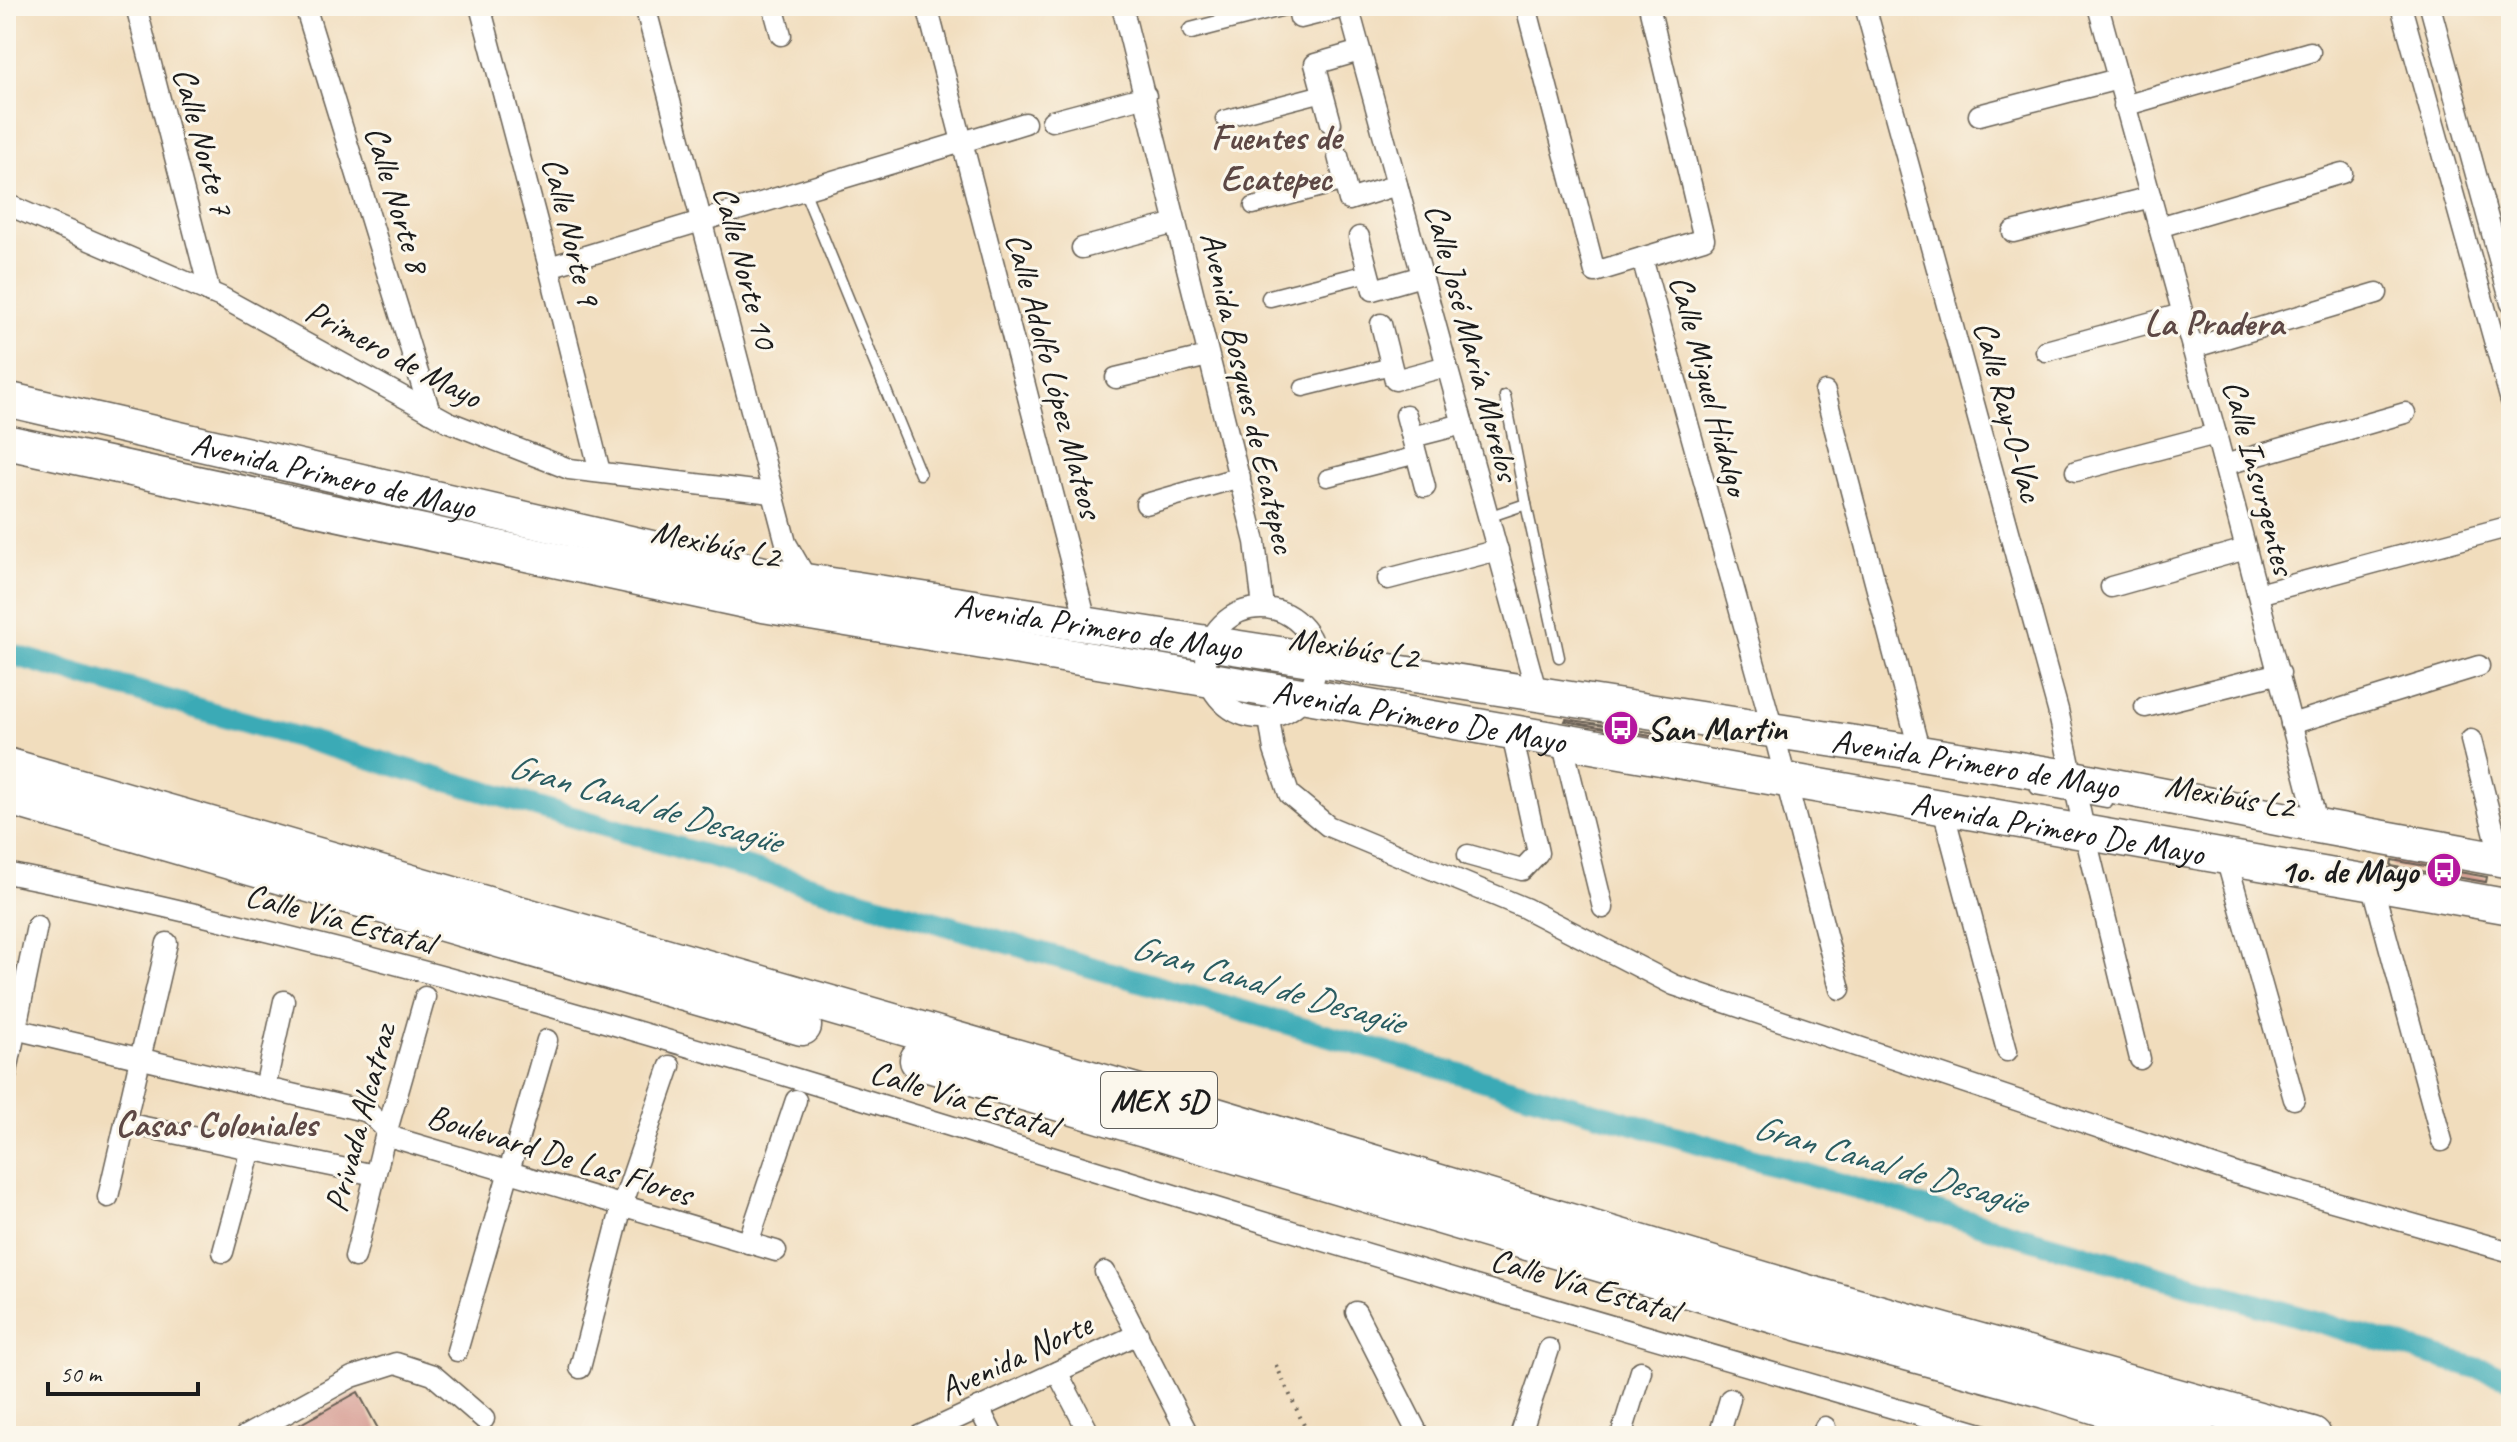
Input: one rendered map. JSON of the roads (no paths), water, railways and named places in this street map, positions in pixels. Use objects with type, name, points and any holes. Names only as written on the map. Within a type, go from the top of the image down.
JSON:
[{"type":"highway","name":"Avenida Primero de Mayo","points":[[6,399],[660,565]]},
{"type":"highway","name":"Avenida Primero de Mayo","points":[[6,442],[660,565]]},
{"type":"highway","name":"Avenida Primero De Mayo","points":[[660,565],[811,596],[1313,678],[1517,734],[1783,769],[1943,809],[2083,827],[2226,858],[2511,907]]},
{"type":"highway","name":"Avenida Primero de Mayo","points":[[811,596],[1087,625],[1208,661]]},
{"type":"highway","name":"Avenida Primero de Mayo","points":[[1313,678],[1537,694],[1774,736],[1920,753],[2075,787],[2318,826],[2501,865]]},
{"type":"highway","name":"MEX 5D","points":[[6,767],[1146,1096],[1810,1295],[2312,1436]]},
{"type":"highway","name":"MEX 5D","points":[[6,795],[954,1070],[1804,1323],[2046,1389],[2196,1436]]},
{"type":"street","name":"Calle Norte 7","points":[[136,6],[210,293]]},
{"type":"street","name":"Calle Norte 8","points":[[305,6],[430,412]]},
{"type":"street","name":"Calle Norte 9","points":[[480,6],[600,472]]},
{"type":"street","points":[[773,6],[781,35]]},
{"type":"street","name":"Calle Adolfo López Mateos","points":[[927,6],[1087,625]]},
{"type":"street","name":"Avenida Bosques de Ecatepec","points":[[1122,6],[1240,477],[1255,542],[1263,607]]},
{"type":"street","points":[[1191,31],[1288,6]]},
{"type":"street","points":[[1297,6],[1300,18],[1348,6]]},
{"type":"street","name":"Calle José María Morelos","points":[[1348,6],[1537,694]]},
{"type":"street","points":[[1526,6],[1595,272],[1642,258]]},
{"type":"street","name":"Calle Miguel Hidalgo","points":[[1649,6],[1704,239],[1642,258],[1783,769],[1840,989]]},
{"type":"street","name":"Calle Ray-O-Vac","points":[[1865,6],[2058,710],[2083,827],[2140,1059]]},
{"type":"street","name":"Calle Insurgentes","points":[[2098,6],[2216,434],[2318,826]]},
{"type":"street","points":[[2401,6],[2511,401]]},
{"type":"street","points":[[2430,6],[2511,303]]},
{"type":"street","name":"Calle Norte 10","points":[[649,7],[772,493],[786,543],[811,596]]},
{"type":"street","points":[[1331,123],[1315,64],[1360,51]]},
{"type":"street","points":[[2124,106],[2310,52]]},
{"type":"street","points":[[1979,115],[2118,79]]},
{"type":"street","points":[[1224,119],[1323,93]]},
{"type":"street","points":[[1052,121],[1146,96]]},
{"type":"street","points":[[549,267],[1025,123]]},
{"type":"street","points":[[1338,156],[1349,200],[1397,185]]},
{"type":"street","points":[[2159,227],[2342,173]]},
{"type":"street","points":[[1253,206],[1345,182]]},
{"type":"street","points":[[2013,232],[2151,197]]},
{"type":"street","name":"Primero de Mayo","points":[[7,200],[210,293],[449,422],[569,469],[772,493]]},
{"type":"street","points":[[1082,248],[1176,223]]},
{"type":"street","points":[[1359,237],[1373,290],[1422,276]]},
{"type":"street","points":[[1270,298],[1368,273]]},
{"type":"street","points":[[2192,348],[2377,293]]},
{"type":"street","points":[[2046,351],[2182,314]]},
{"type":"street","points":[[1381,324],[1395,380],[1447,366]]},
{"type":"street","points":[[1116,378],[1208,356]]},
{"type":"street","points":[[1303,388],[1391,366]]},
{"type":"street","points":[[1825,392],[1920,753]]},
{"type":"street","points":[[2224,465],[2405,413]]},
{"type":"street","points":[[1406,415],[1425,487]]},
{"type":"street","points":[[1327,478],[1463,424]]},
{"type":"street","points":[[2076,471],[2216,434]]},
{"type":"street","points":[[1146,504],[1240,477]]},
{"type":"street","points":[[2258,594],[2511,526]]},
{"type":"street","points":[[769,588],[786,543]]},
{"type":"street","points":[[2111,587],[2246,549]]},
{"type":"street","points":[[1388,579],[1498,550]]},
{"type":"street","name":"Avenida Bosques de Ecatepec","points":[[1208,661],[1222,623],[1241,611],[1263,607],[1289,615],[1309,634],[1313,678]]},
{"type":"street","points":[[1208,661],[1215,695],[1239,715],[1269,718],[1283,714],[1313,678]]},
{"type":"street","points":[[2291,724],[2479,666]]},
{"type":"street","points":[[2145,707],[2280,673]]},
{"type":"street","name":"Avenida Primero De Mayo","points":[[1269,718],[1274,750],[1289,794],[1328,826],[1525,908],[1674,985],[2237,1174],[2511,1252]]},
{"type":"street","points":[[1468,855],[1522,870],[1538,853],[1515,748],[1517,734]]},
{"type":"street","points":[[2471,740],[2501,865]]},
{"type":"street","points":[[1562,741],[1603,908]]},
{"type":"street","points":[[1943,809],[2007,1051]]},
{"type":"street","points":[[2226,858],[2294,1099]]},
{"type":"street","name":"Calle Vía Estatal","points":[[6,873],[87,887],[538,1003],[1361,1253],[1989,1436]]},
{"type":"street","points":[[2372,883],[2442,1141]]},
{"type":"street","points":[[6,1076],[12,1028],[37,926]]},
{"type":"street","points":[[108,1197],[167,943]]},
{"type":"street","name":"Privada Alcatraz","points":[[355,1257],[425,997]]},
{"type":"street","points":[[265,1088],[284,1001]]},
{"type":"street","name":"Boulevard De Las Flores","points":[[12,1028],[368,1112],[395,1138],[776,1251]]},
{"type":"street","points":[[457,1351],[547,1040]]},
{"type":"street","points":[[580,1368],[622,1206],[670,1066]]},
{"type":"street","points":[[748,1243],[796,1100]]},
{"type":"street","points":[[125,1123],[375,1175]]},
{"type":"street","points":[[223,1252],[251,1149]]},
{"type":"street","points":[[1105,1272],[1189,1436]]},
{"type":"street","points":[[1356,1312],[1419,1436]]},
{"type":"street","name":"Avenida Norte","points":[[919,1436],[1138,1334]]},
{"type":"street","points":[[1520,1436],[1549,1349]]},
{"type":"street","points":[[245,1436],[352,1377],[396,1363],[433,1375],[484,1419]]},
{"type":"street","points":[[1621,1436],[1641,1371]]},
{"type":"street","points":[[1057,1372],[1087,1429]]},
{"type":"street","points":[[1719,1436],[1730,1399]]},
{"type":"street","points":[[979,1408],[993,1436]]},
{"type":"lane","points":[[804,190],[920,474]]},
{"type":"lane","points":[[1505,396],[1559,657]]},
{"type":"lane","points":[[6,433],[550,547]]},
{"type":"lane","name":"Mexibús L2","points":[[271,472],[769,588]]},
{"type":"lane","points":[[1488,517],[1526,504]]},
{"type":"lane","points":[[922,619],[1208,661]]},
{"type":"lane","name":"Mexibús L2","points":[[1313,678],[1774,736],[1821,750]]},
{"type":"lane","name":"Mexibús L2","points":[[1313,678],[1738,759]]},
{"type":"lane","name":"Mexibús L2","points":[[2032,788],[2075,787],[2123,805]]},
{"type":"lane","name":"Mexibús L2","points":[[2051,814],[2083,827],[2511,896]]},
{"type":"waterway","name":"Gran Canal de Desagüe","points":[[6,653],[2511,1378]]},
{"type":"place","name":"San Martin","points":[[1621,728]]},
{"type":"place","name":"1o. de Mayo","points":[[2444,870]]},
{"type":"district","name":"Fuentes de Ecatepec","points":[[1276,156]]},
{"type":"district","name":"La Pradera","points":[[2214,322]]},
{"type":"district","name":"Casas Coloniales","points":[[216,1123]]}]
